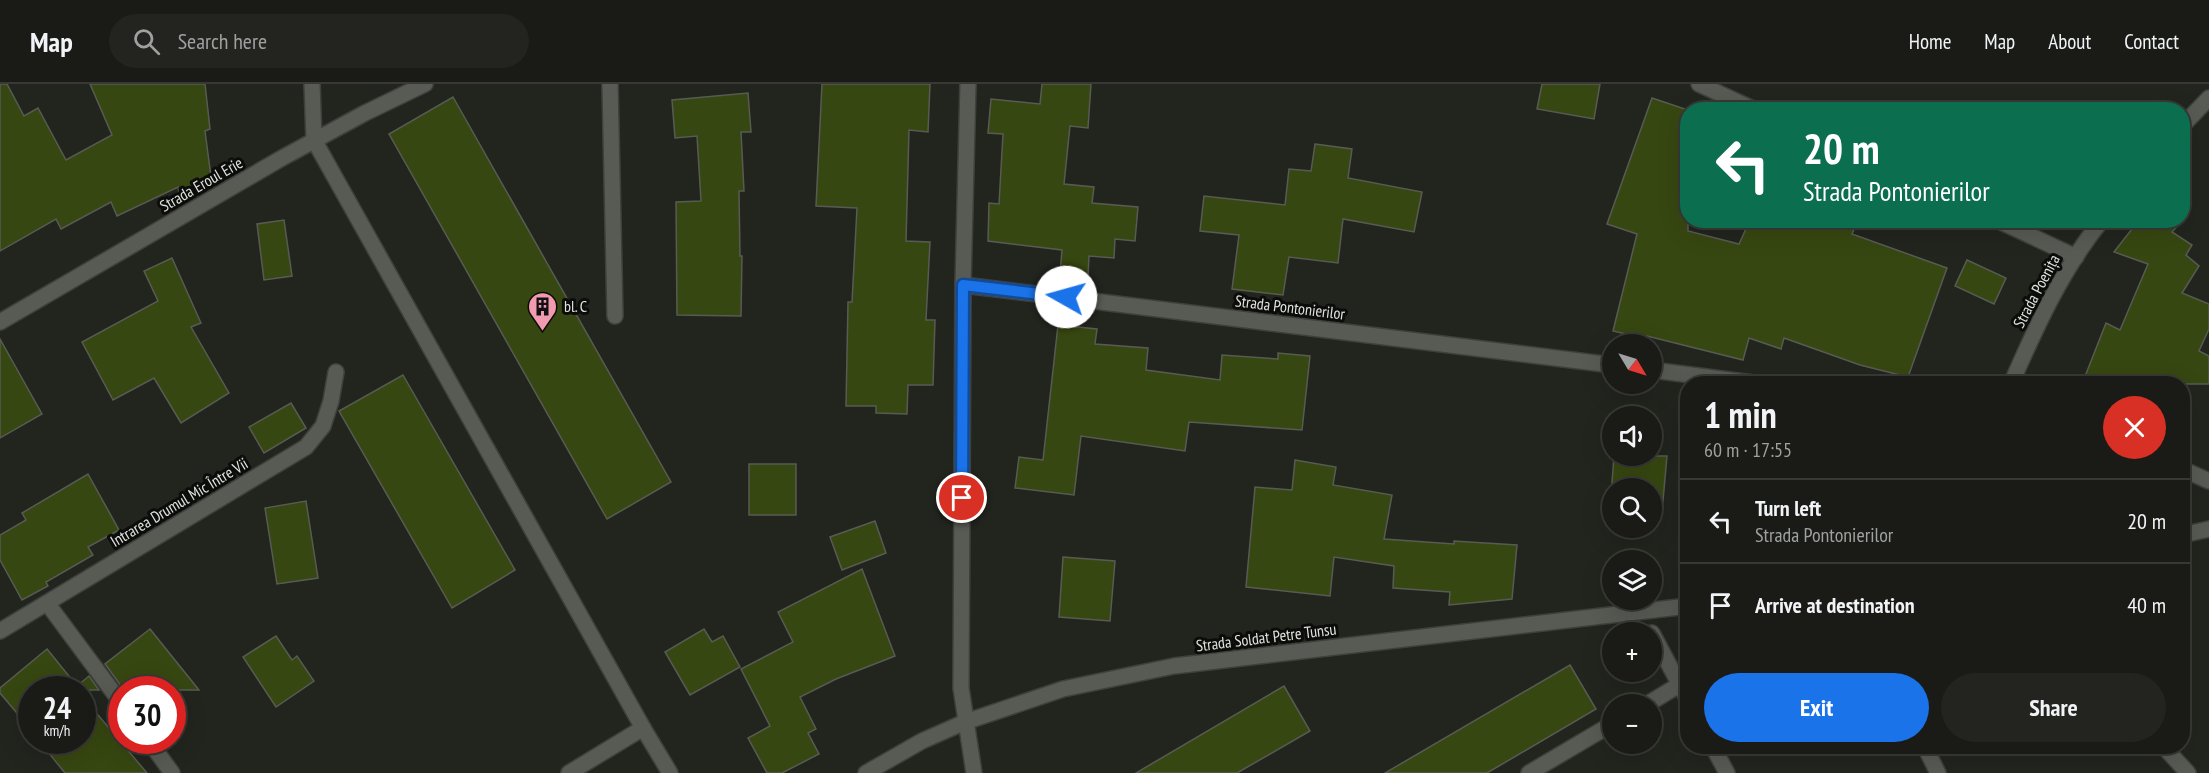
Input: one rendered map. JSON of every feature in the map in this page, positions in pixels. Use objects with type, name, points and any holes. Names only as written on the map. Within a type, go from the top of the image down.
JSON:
[{"type":"street","points":[[312,84],[314,140],[670,773]]},
{"type":"street","name":"Strada Eroul Erie","points":[[0,322],[314,140],[425,84]]},
{"type":"street","points":[[610,84],[615,316]]},
{"type":"street","points":[[968,84],[963,285],[961,688],[974,773]]},
{"type":"street","points":[[1699,84],[1738,102]]},
{"type":"street","points":[[2190,118],[2209,98]]},
{"type":"street","points":[[2014,228],[2076,257]]},
{"type":"street","name":"Strada Poenița","points":[[2015,376],[2042,316],[2076,257],[2096,228]]},
{"type":"street","name":"Strada Pontonierilor","points":[[963,285],[1602,365]]},
{"type":"street","points":[[1662,371],[1699,376]]},
{"type":"street","name":"Intrarea Drumul Mic Între Vii","points":[[0,631],[306,447],[323,426],[336,372]]},
{"type":"street","points":[[2190,473],[2209,481]]},
{"type":"street","points":[[2190,533],[2209,529]]},
{"type":"street","points":[[47,603],[108,685]]},
{"type":"street","name":"Strada Soldat Petre Tunsu","points":[[866,773],[922,741],[965,722],[1063,689],[1174,666],[1680,607]]},
{"type":"street","points":[[1639,611],[1645,622]]},
{"type":"street","points":[[1662,653],[1679,685],[1662,695]]},
{"type":"street","points":[[569,773],[643,728]]},
{"type":"street","points":[[1529,773],[1602,730]]},
{"type":"street","points":[[158,754],[172,773]]},
{"type":"street","points":[[1717,754],[1727,773]]},
{"type":"street","points":[[1928,754],[1938,773]]},
{"type":"street","points":[[2170,754],[2188,773]]},
{"type":"building","points":[[0,84],[7,84],[24,116],[38,108],[66,160],[112,135],[90,84],[205,84],[210,129],[205,131],[212,184],[180,198],[178,187],[117,216],[111,202],[61,229],[56,219],[0,251]]},
{"type":"building","points":[[822,84],[930,84],[928,132],[909,130],[906,241],[930,242],[926,320],[935,320],[933,385],[908,385],[907,414],[876,413],[876,406],[846,406],[848,302],[852,302],[857,208],[816,206]]},
{"type":"building","points":[[1042,84],[1091,84],[1088,128],[1070,126],[1064,184],[1094,187],[1092,203],[1138,207],[1135,241],[1115,239],[1114,258],[1089,256],[1088,276],[1060,274],[1062,250],[988,241],[989,203],[999,204],[1003,134],[988,133],[991,99],[1040,104]]},
{"type":"building","points":[[1542,84],[1600,84],[1594,119],[1537,109]]},
{"type":"building","points":[[748,93],[751,132],[741,132],[744,191],[739,191],[740,256],[742,256],[741,316],[677,315],[676,202],[701,201],[697,136],[675,138],[672,100]]},
{"type":"building","name":"bl. C","points":[[453,97],[671,482],[607,519],[389,134]]},
{"type":"building","points":[[1652,98],[1680,107],[1680,228],[1688,228],[1688,231],[1739,244],[1746,228],[1855,228],[1852,234],[1947,268],[1908,376],[1860,365],[1784,338],[1781,349],[1749,338],[1743,360],[1662,340],[1662,334],[1626,334],[1613,331],[1637,234],[1607,224]]},
{"type":"building","points":[[1315,144],[1352,149],[1348,178],[1422,192],[1414,232],[1343,219],[1338,263],[1289,257],[1283,295],[1232,289],[1239,235],[1200,231],[1204,196],[1285,205],[1289,169],[1311,171]]},
{"type":"building","points":[[284,220],[292,276],[264,280],[257,224]]},
{"type":"building","points":[[2133,228],[2176,228],[2172,232],[2192,245],[2186,255],[2199,266],[2182,293],[2209,304],[2209,329],[2199,351],[2209,356],[2209,384],[2190,384],[2190,376],[2085,376],[2106,323],[2120,330],[2148,264],[2114,252]]},
{"type":"building","points":[[172,258],[201,323],[191,327],[229,393],[181,423],[154,378],[113,400],[82,342],[158,301],[144,271]]},
{"type":"building","points":[[1967,260],[2006,278],[1994,304],[1955,286]]},
{"type":"building","points":[[1058,325],[1097,329],[1095,344],[1148,348],[1146,370],[1220,380],[1222,355],[1278,359],[1278,353],[1310,356],[1302,430],[1189,422],[1185,451],[1081,436],[1074,495],[1015,488],[1019,457],[1043,460]]},
{"type":"building","points":[[0,339],[42,414],[0,438]]},
{"type":"building","points":[[403,375],[515,570],[452,608],[339,411]]},
{"type":"building","points":[[291,403],[306,428],[264,453],[249,427]]},
{"type":"building","points":[[1662,456],[1667,456],[1662,512],[1662,478],[1612,478],[1613,466],[1662,466]]},
{"type":"building","points":[[1295,460],[1336,467],[1333,485],[1392,495],[1384,539],[1454,544],[1454,541],[1517,545],[1512,599],[1449,605],[1450,592],[1393,588],[1394,566],[1334,557],[1330,596],[1246,587],[1255,487],[1292,490]]},
{"type":"building","points":[[749,464],[796,464],[796,515],[749,515]]},
{"type":"building","points":[[88,474],[119,530],[88,547],[93,555],[46,582],[48,586],[22,600],[0,560],[0,535],[26,520],[22,513]]},
{"type":"building","points":[[306,501],[318,578],[277,584],[265,508]]},
{"type":"building","points":[[875,521],[886,553],[842,570],[830,537]]},
{"type":"building","points":[[1063,557],[1115,561],[1110,621],[1059,617]]},
{"type":"building","points":[[862,569],[895,656],[836,679],[800,697],[816,729],[808,733],[819,754],[782,773],[767,773],[748,738],[770,726],[741,669],[793,642],[778,612]]},
{"type":"building","points":[[150,629],[199,690],[186,690],[186,676],[114,676],[105,664]]},
{"type":"building","points":[[704,629],[712,642],[723,636],[740,667],[690,695],[665,652]]},
{"type":"building","points":[[276,636],[292,660],[297,656],[314,681],[276,707],[243,657]]},
{"type":"building","points":[[47,649],[69,676],[18,676],[18,714],[0,693],[0,688]]},
{"type":"building","points":[[1570,665],[1596,709],[1487,773],[1385,773]]},
{"type":"building","points":[[1284,686],[1310,731],[1237,773],[1136,773]]},
{"type":"building","points":[[96,713],[108,727],[108,754],[131,754],[147,773],[65,773],[50,754],[96,754]]},
{"type":"place","name":"bl. C","points":[[543,332]]},
{"type":"route","points":[[962,498],[963,285],[1066,297]]}]
